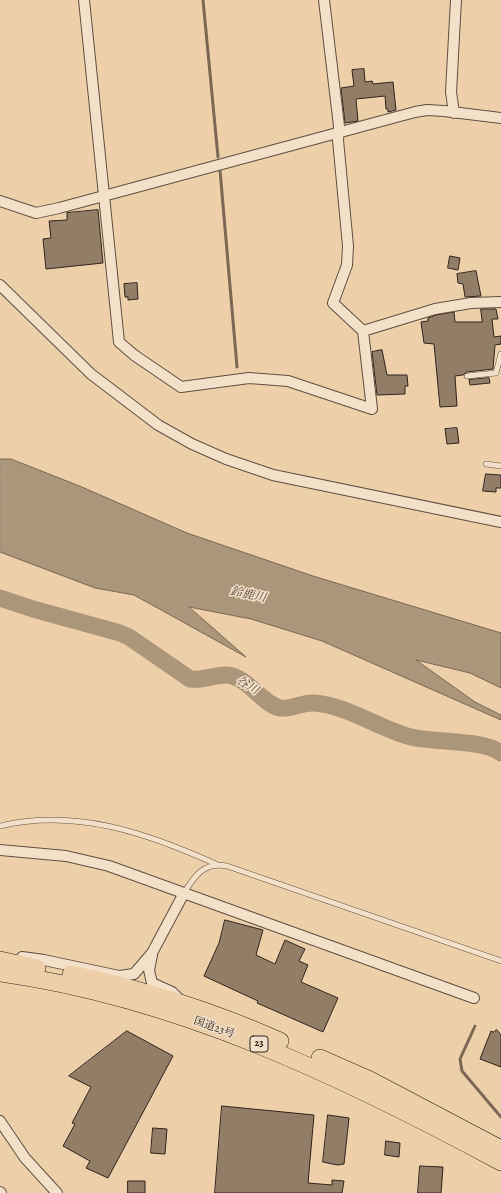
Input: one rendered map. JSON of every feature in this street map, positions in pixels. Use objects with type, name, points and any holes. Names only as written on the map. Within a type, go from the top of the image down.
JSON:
[{"type":"highway","name":"国道23号","points":[[0,960],[99,980],[184,1004],[257,1030],[370,1080],[501,1149]]},
{"type":"highway","name":"国道23号","points":[[0,973],[44,979],[100,993],[186,1018],[260,1045],[324,1072],[501,1162]]},
{"type":"street","points":[[84,0],[119,342],[134,355],[181,387],[249,378],[288,381],[372,409],[363,331],[333,303],[347,265],[348,246],[338,133],[339,126],[324,0]]},
{"type":"street","points":[[454,113],[451,92],[456,0]]},
{"type":"street","points":[[0,201],[36,213],[426,110],[501,118]]},
{"type":"street","points":[[0,285],[47,333],[96,379],[158,424],[226,460],[273,475],[501,522]]},
{"type":"street","points":[[363,331],[435,309],[471,303],[501,302]]},
{"type":"street","points":[[0,850],[29,852],[85,860],[109,866],[474,998]]},
{"type":"street","points":[[0,957],[44,960],[127,976],[134,974],[152,953],[184,893]]},
{"type":"street","points":[[152,953],[149,970],[152,983],[172,992],[184,1004]]},
{"type":"street","points":[[0,1121],[25,1158],[57,1193]]},
{"type":"lane","points":[[467,376],[496,373],[501,354]]},
{"type":"lane","points":[[486,464],[501,466]]},
{"type":"lane","points":[[0,826],[52,820],[105,824],[140,833],[216,864],[227,866],[501,962]]},
{"type":"lane","points":[[184,893],[194,876],[216,864]]},
{"type":"water","name":"鈴鹿川","points":[[0,459],[11,459],[82,487],[187,533],[313,576],[501,633],[501,688],[470,673],[416,660],[475,702],[501,715],[501,720],[322,641],[251,619],[189,607],[246,657],[134,595],[95,588],[0,552]]},
{"type":"building","points":[[364,69],[365,82],[372,81],[373,84],[393,82],[396,110],[388,112],[388,109],[386,109],[385,96],[356,99],[358,121],[345,123],[341,88],[354,86],[352,70]]},
{"type":"building","points":[[98,210],[103,263],[46,269],[43,239],[51,238],[49,221],[67,220],[67,213]]},
{"type":"building","points":[[450,256],[460,258],[458,270],[448,268]]},
{"type":"building","points":[[476,271],[481,296],[465,297],[463,284],[458,283],[457,274]]},
{"type":"building","points":[[137,283],[138,299],[128,300],[128,297],[125,297],[124,284]]},
{"type":"building","points":[[481,309],[496,309],[498,319],[492,319],[494,337],[501,336],[501,344],[495,345],[493,369],[467,372],[463,375],[455,376],[457,406],[440,407],[434,344],[424,343],[421,322],[428,321],[428,318],[436,315],[454,312],[455,322],[482,322]]},
{"type":"building","points":[[382,350],[387,375],[407,375],[408,386],[405,386],[405,394],[377,395],[372,352]]},
{"type":"building","points":[[489,378],[490,383],[470,385],[469,380]]},
{"type":"building","points":[[457,428],[459,443],[447,444],[445,429]]},
{"type":"building","points":[[486,474],[501,475],[501,488],[496,488],[496,492],[483,491]]},
{"type":"building","points":[[225,920],[263,930],[256,955],[275,964],[285,940],[305,949],[299,961],[308,965],[301,982],[338,998],[323,1032],[257,1003],[258,1001],[204,976],[219,943]]},
{"type":"building","points":[[497,1030],[501,1035],[501,1067],[480,1059],[491,1031],[493,1032]]},
{"type":"building","points":[[127,1031],[173,1056],[108,1178],[86,1168],[90,1161],[63,1146],[75,1124],[72,1123],[91,1087],[69,1076]]},
{"type":"building","points":[[222,1106],[314,1115],[308,1183],[332,1185],[332,1180],[344,1181],[342,1193],[215,1193]]},
{"type":"building","points":[[328,1115],[349,1118],[344,1164],[337,1165],[323,1162]]},
{"type":"building","points":[[153,1128],[167,1129],[165,1154],[151,1153]]},
{"type":"building","points":[[386,1141],[400,1143],[399,1157],[385,1155]]},
{"type":"building","points":[[420,1166],[443,1167],[441,1193],[418,1193]]},
{"type":"building","points":[[128,1181],[145,1181],[145,1193],[128,1193]]},
{"type":"waterway","points":[[203,0],[218,157]]},
{"type":"waterway","points":[[220,170],[237,367]]},
{"type":"waterway","name":"谷川","points":[[0,598],[33,609],[120,633],[129,637],[190,679],[222,675],[234,676],[266,701],[280,708],[288,708],[310,703],[326,705],[338,708],[387,729],[411,737],[482,745],[501,753]]},
{"type":"waterway","points":[[475,1026],[460,1059],[462,1071],[501,1117]]}]
